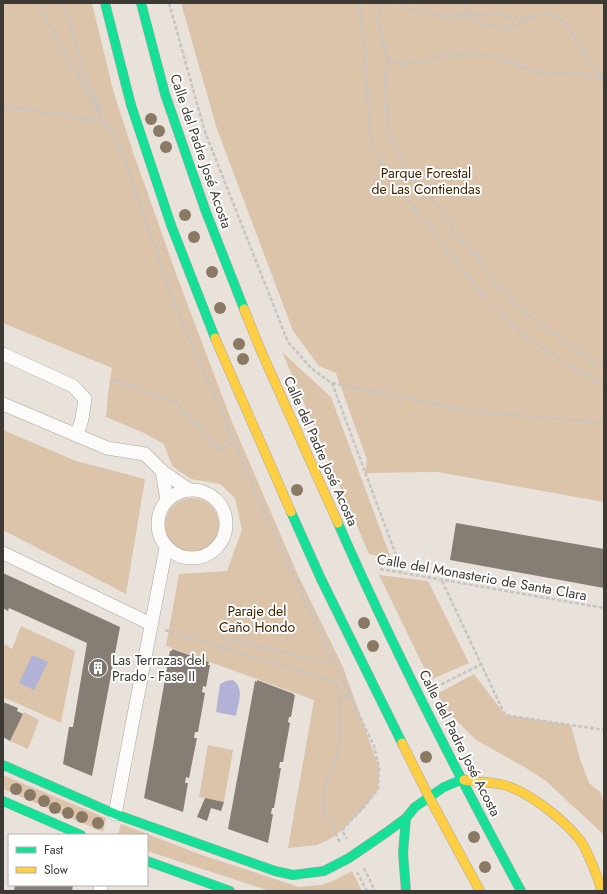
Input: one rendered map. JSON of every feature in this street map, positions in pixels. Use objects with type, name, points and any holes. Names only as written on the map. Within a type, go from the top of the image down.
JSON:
[{"type":"main road","points":[[105,3],[131,105],[169,219],[224,360],[321,579],[429,797],[480,891]]},
{"type":"main road","name":"Calle del Padre José Acosta","points":[[141,3],[165,94],[206,212],[261,351],[356,565],[461,780],[522,891]]},
{"type":"main road","points":[[3,764],[115,814],[276,871],[293,875],[324,871],[349,858],[406,818],[415,807],[429,797],[444,787],[461,780],[504,785],[532,798],[565,825],[598,856]]},
{"type":"main road","points":[[3,801],[79,834]]},
{"type":"main road","points":[[406,818],[403,853],[406,891]]},
{"type":"main road","points":[[581,841],[600,883],[601,891]]},
{"type":"main road","points":[[148,861],[230,891]]},
{"type":"street","points":[[3,354],[73,386],[85,399],[82,419],[76,435]]},
{"type":"street","points":[[3,404],[107,448],[145,454],[162,471],[189,490]]},
{"type":"street","points":[[162,471],[167,500]]},
{"type":"street","points":[[189,490],[201,491],[211,496],[220,504],[225,514],[226,526],[224,537],[218,547],[209,555],[198,559],[186,559],[176,555],[166,548],[160,539],[158,529],[161,508],[167,500],[181,491],[189,490]]},
{"type":"street","points":[[115,814],[166,548]]},
{"type":"street","points":[[3,553],[151,624]]},
{"type":"path","points":[[37,3],[104,121]]},
{"type":"path","points":[[61,3],[69,19],[81,64],[104,121]]},
{"type":"path","points":[[169,3],[205,132],[288,342],[312,369],[332,383],[463,410],[604,423]]},
{"type":"path","points":[[359,3],[364,46],[370,135],[380,164],[477,288],[513,326],[550,353],[604,385]]},
{"type":"path","points":[[381,3],[378,19],[384,50],[388,60],[385,77],[388,133],[407,172],[450,220],[453,231],[473,251],[495,283],[510,296],[514,304],[594,363],[604,367]]},
{"type":"path","points":[[398,3],[414,11],[447,16],[496,14],[512,17],[535,16]]},
{"type":"path","points":[[463,3],[467,15],[482,24],[509,28],[535,16],[549,12],[565,22],[604,83]]},
{"type":"path","points":[[388,60],[403,64],[430,60],[444,55],[488,55],[543,75],[557,73],[604,77]]},
{"type":"path","points":[[3,106],[104,121]]},
{"type":"path","points":[[111,379],[176,402],[218,450],[234,443]]},
{"type":"path","points":[[332,383],[403,574]]},
{"type":"path","name":"Calle del Monasterio de Santa Clara","points":[[379,569],[604,608]]},
{"type":"path","points":[[442,581],[505,714],[604,730]]},
{"type":"path","points":[[151,624],[168,631],[336,682],[340,699],[340,734],[338,752],[324,789],[323,811],[349,858]]},
{"type":"path","points":[[220,647],[230,639],[326,663],[332,660]]},
{"type":"path","points":[[432,688],[482,664]]},
{"type":"path","points":[[340,699],[351,696],[374,746],[379,768],[378,789],[364,807]]},
{"type":"green space","name":"Paraje del Caño Hondo","points":[[3,3],[92,3],[113,90],[133,152],[178,279],[232,422],[297,573],[343,667],[379,768],[378,789],[364,807],[342,830],[330,839],[317,845],[288,848],[314,700],[166,646],[179,574],[227,571],[242,530],[235,498],[220,484],[191,479],[172,466],[164,444],[142,432],[106,417],[112,368],[3,323]]},
{"type":"green space","name":"Parque Forestal de Las Contiendas","points":[[181,3],[604,3],[604,502],[437,472],[365,473],[367,460],[336,373],[319,366],[293,331],[217,129]]},
{"type":"green space","points":[[282,352],[331,397],[391,558],[369,554]]},
{"type":"green space","points":[[3,430],[76,461],[145,479],[126,594],[3,530]]},
{"type":"green space","points":[[187,498],[197,498],[207,502],[215,510],[219,520],[219,530],[215,540],[207,548],[197,552],[187,552],[177,548],[169,540],[165,530],[165,520],[169,510],[177,502]]},
{"type":"green space","points":[[379,575],[428,581],[469,663],[430,680]]},
{"type":"green space","points":[[21,626],[75,651],[61,723],[3,697],[3,646],[6,645],[12,649]]},
{"type":"green space","points":[[474,674],[505,715],[571,725],[580,759],[589,783],[601,793],[604,806],[604,835],[546,781],[476,740],[452,716],[437,694]]},
{"type":"green space","points":[[24,712],[39,720],[28,749],[10,741]]},
{"type":"green space","points":[[208,745],[233,750],[224,802],[199,797]]},
{"type":"green space","points":[[3,775],[106,818],[103,832],[3,789]]},
{"type":"green space","points":[[121,824],[147,834],[118,834]]},
{"type":"green space","points":[[148,834],[202,855],[299,887],[322,885],[352,871],[362,891],[270,891],[148,851]]},
{"type":"water","points":[[32,655],[48,662],[34,690],[19,683]]},
{"type":"water","points":[[233,680],[237,684],[240,692],[236,716],[216,712],[220,684]]},
{"type":"building","points":[[456,523],[604,549],[604,588],[450,560]]},
{"type":"building","name":"Las Terrazas del Prado - Fase II","points":[[3,573],[120,627],[92,776],[63,764],[69,727],[73,727],[87,643],[9,608],[8,611],[3,608]]},
{"type":"building","points":[[172,649],[209,662],[208,665],[210,665],[206,687],[203,686],[202,692],[205,693],[198,732],[195,732],[194,738],[197,738],[189,778],[186,777],[185,783],[188,783],[183,812],[144,798],[170,651],[172,651]]},
{"type":"building","points":[[257,680],[295,695],[291,717],[289,717],[288,722],[290,723],[283,762],[280,762],[279,768],[281,768],[274,808],[272,808],[271,814],[273,814],[268,843],[228,829],[255,681],[257,682]]},
{"type":"building","points":[[3,702],[18,708],[17,711],[23,714],[10,741],[3,737]]},
{"type":"building","points":[[205,798],[224,802],[221,811],[211,808],[207,821],[197,817]]},
{"type":"building","points":[[15,886],[73,886],[72,891],[14,891]]},
{"type":"traffic: fast","points":[[105,3],[131,105],[171,225],[215,338]]},
{"type":"traffic: fast","points":[[141,3],[165,94],[206,212],[244,309]]},
{"type":"traffic: fast","points":[[291,512],[321,579],[402,743]]},
{"type":"traffic: fast","points":[[338,523],[403,663],[473,801],[521,891]]},
{"type":"traffic: fast","points":[[3,765],[115,814],[275,871],[293,875],[324,871],[349,858],[406,818],[415,807],[444,787],[464,780]]},
{"type":"traffic: fast","points":[[3,801],[79,834]]},
{"type":"traffic: fast","points":[[406,818],[403,853],[406,891]]},
{"type":"traffic: fast","points":[[148,861],[230,891]]},
{"type":"traffic: slow","points":[[244,309],[261,351],[338,523]]},
{"type":"traffic: slow","points":[[215,338],[291,512]]},
{"type":"traffic: slow","points":[[402,743],[429,797],[480,891]]},
{"type":"traffic: slow","points":[[464,780],[499,784],[514,788],[524,793],[555,815],[583,844],[601,891]]},
{"type":"place","name":"Las Terrazas del Prado - Fase II","points":[[98,668]]}]
